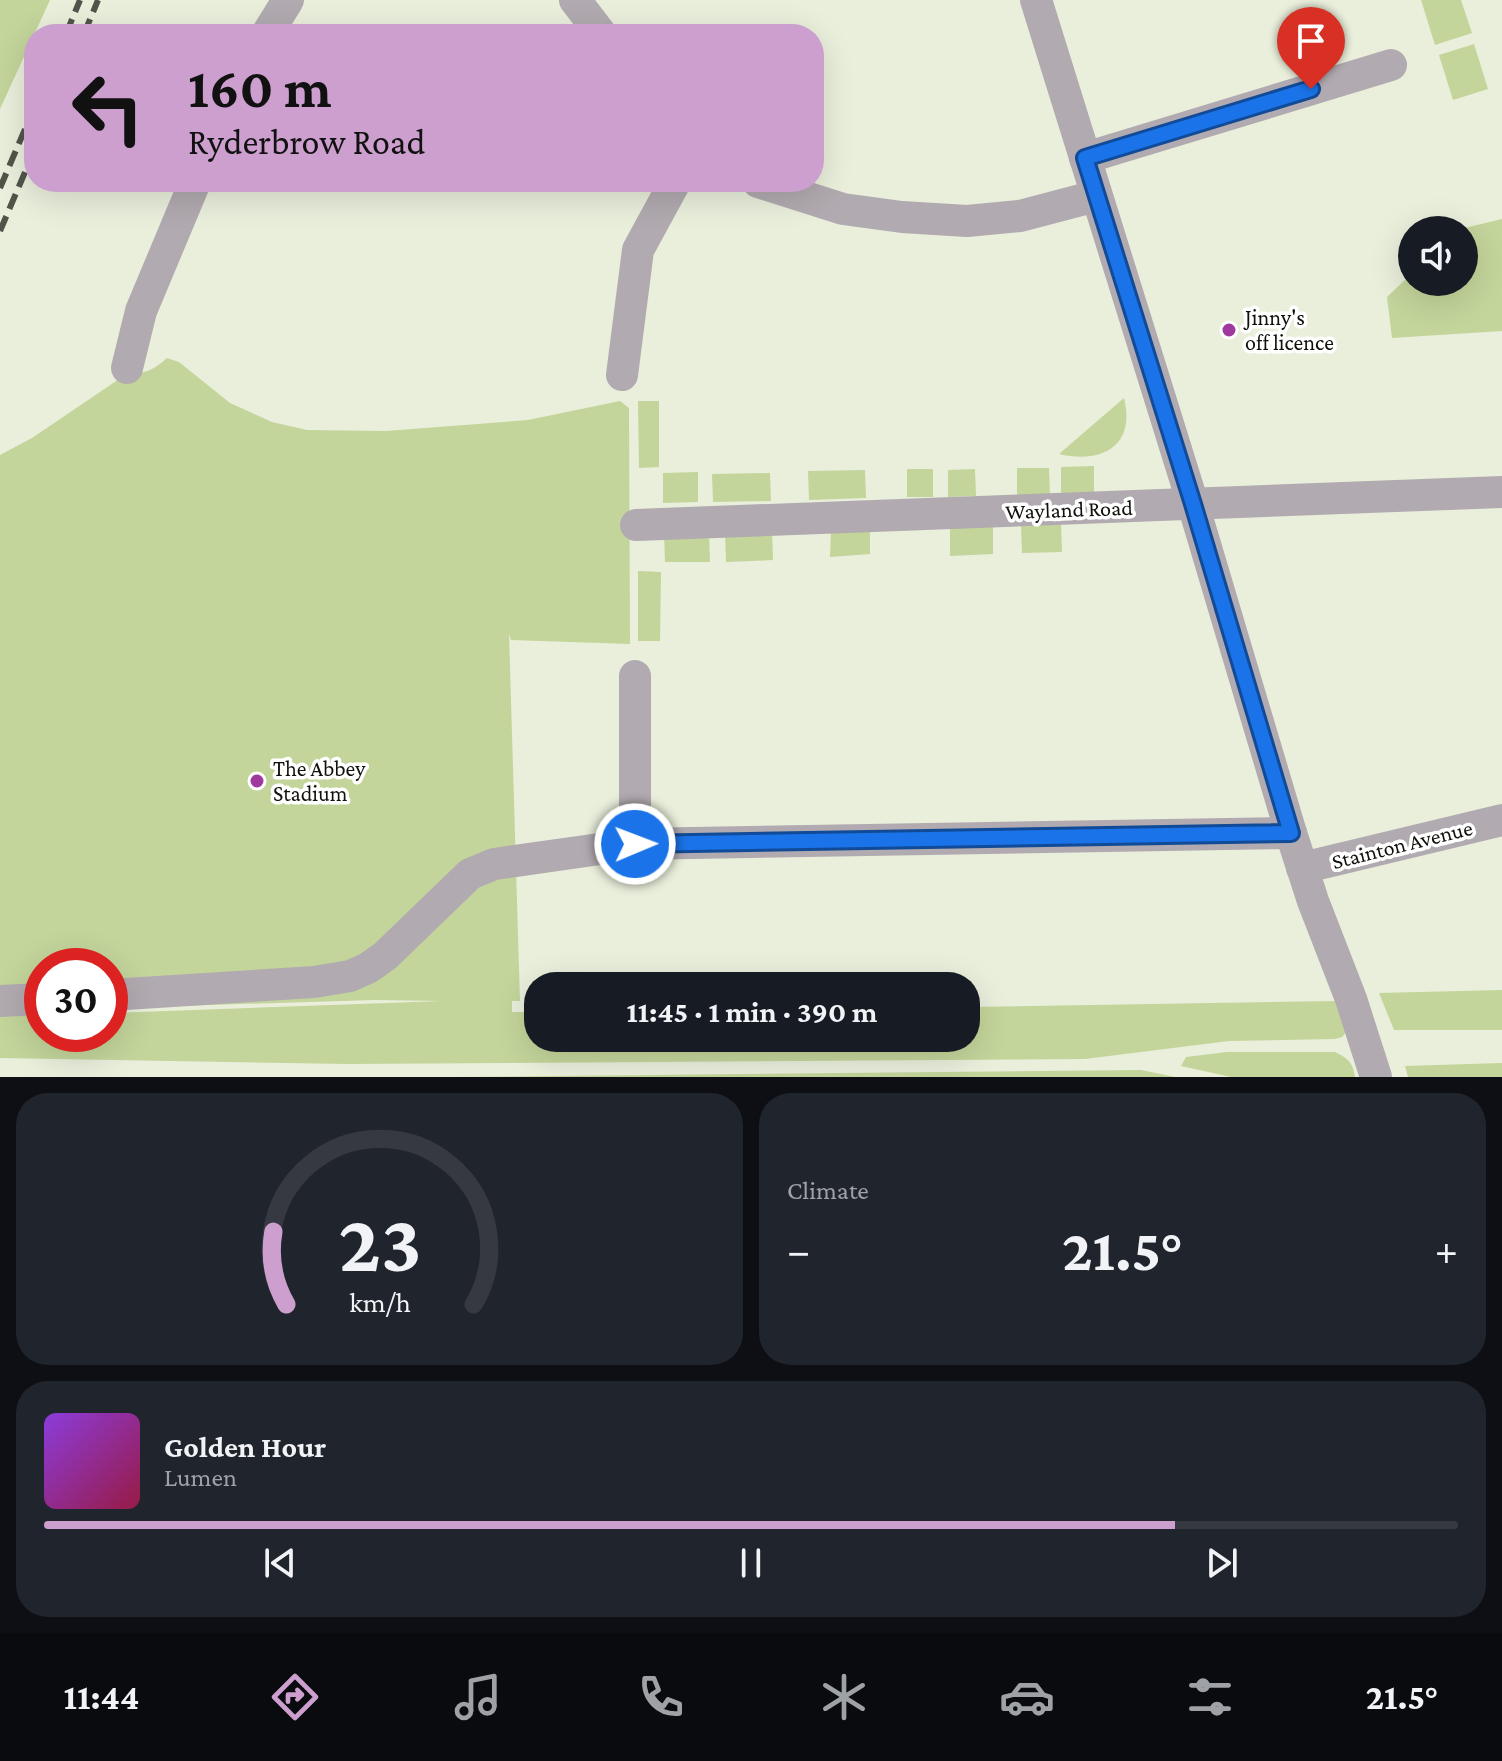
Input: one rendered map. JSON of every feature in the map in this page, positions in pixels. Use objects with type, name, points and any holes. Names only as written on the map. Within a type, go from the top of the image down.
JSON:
[{"type":"street","points":[[273,24],[288,0]]},
{"type":"street","points":[[575,0],[593,24]]},
{"type":"street","points":[[1036,0],[1193,504],[1302,868],[1351,999],[1376,1077]]},
{"type":"street","points":[[1085,158],[1391,65]]},
{"type":"street","points":[[127,368],[141,311],[191,192]]},
{"type":"street","points":[[622,375],[638,250],[670,192]]},
{"type":"street","points":[[789,192],[843,209],[967,221],[1020,216],[1096,196]]},
{"type":"street","name":"Wayland Road","points":[[636,525],[1502,492]]},
{"type":"street","points":[[635,676],[635,844]]},
{"type":"street","name":"Stainton Avenue","points":[[1302,868],[1502,820]]},
{"type":"street","points":[[128,994],[314,982],[350,976],[385,956],[470,874],[494,864],[522,859],[635,844],[1291,833]]},
{"type":"street","points":[[0,1001],[24,1000]]},
{"type":"green space","points":[[0,0],[50,0],[39,24],[24,24],[24,57],[0,109]]},
{"type":"green space","points":[[1421,0],[1461,0],[1472,33],[1435,45]]},
{"type":"green space","points":[[1474,44],[1488,89],[1453,100],[1439,55]]},
{"type":"green space","points":[[1502,219],[1502,331],[1392,338],[1387,297],[1398,286],[1398,296],[1478,296],[1478,225]]},
{"type":"green space","points":[[167,358],[179,362],[230,403],[272,422],[307,430],[386,431],[528,420],[620,401],[629,408],[630,644],[511,640],[509,634],[520,1001],[512,1001],[512,1012],[524,1012],[524,1052],[980,1052],[980,1007],[1337,1001],[1347,1031],[1335,1039],[1229,1041],[1085,1059],[347,1064],[0,1058],[0,1016],[24,1015],[24,1052],[128,1052],[128,1012],[442,1001],[128,1007],[128,948],[24,948],[24,1010],[0,1011],[0,455],[32,438],[125,375],[138,374],[158,366]]},
{"type":"green space","points":[[1124,398],[1125,428],[1112,448],[1089,456],[1059,454]]},
{"type":"green space","points":[[638,401],[659,401],[659,467],[639,468]]},
{"type":"green space","points":[[1094,466],[1094,493],[1061,493],[1061,467]]},
{"type":"green space","points":[[1017,468],[1049,468],[1050,495],[1017,495]]},
{"type":"green space","points":[[907,469],[933,469],[933,497],[907,497]]},
{"type":"green space","points":[[975,469],[976,496],[948,497],[948,470]]},
{"type":"green space","points":[[865,470],[866,498],[809,500],[808,471]]},
{"type":"green space","points":[[698,472],[698,502],[663,503],[663,473]]},
{"type":"green space","points":[[770,473],[771,501],[713,502],[712,474]]},
{"type":"green space","points":[[1061,523],[1062,552],[1022,553],[1021,525]]},
{"type":"green space","points":[[993,525],[993,554],[950,556],[950,526]]},
{"type":"green space","points":[[870,527],[870,554],[830,557],[831,529]]},
{"type":"green space","points":[[772,531],[773,560],[726,562],[725,533]]},
{"type":"green space","points":[[664,533],[709,533],[710,562],[665,562]]},
{"type":"green space","points":[[638,571],[661,572],[660,641],[638,641]]},
{"type":"green space","points":[[1502,990],[1502,1030],[1394,1030],[1379,993]]},
{"type":"green space","points":[[1227,1052],[1335,1052],[1349,1062],[1355,1077],[1231,1077],[1181,1066],[1186,1057]]},
{"type":"green space","points":[[1502,1063],[1502,1077],[1408,1077],[1405,1066]]},
{"type":"green space","points":[[1141,1070],[1175,1077],[454,1077]]},
{"type":"railway","points":[[70,24],[80,0]]},
{"type":"railway","points":[[88,24],[98,0]]},
{"type":"railway","points":[[0,188],[24,132]]},
{"type":"railway","points":[[0,231],[24,175]]},
{"type":"place","name":"Jinny's off licence","points":[[1229,330]]},
{"type":"place","name":"The Abbey Stadium","points":[[257,781]]},
{"type":"route","points":[[635,844],[1291,833],[1085,158],[1311,89]]}]
